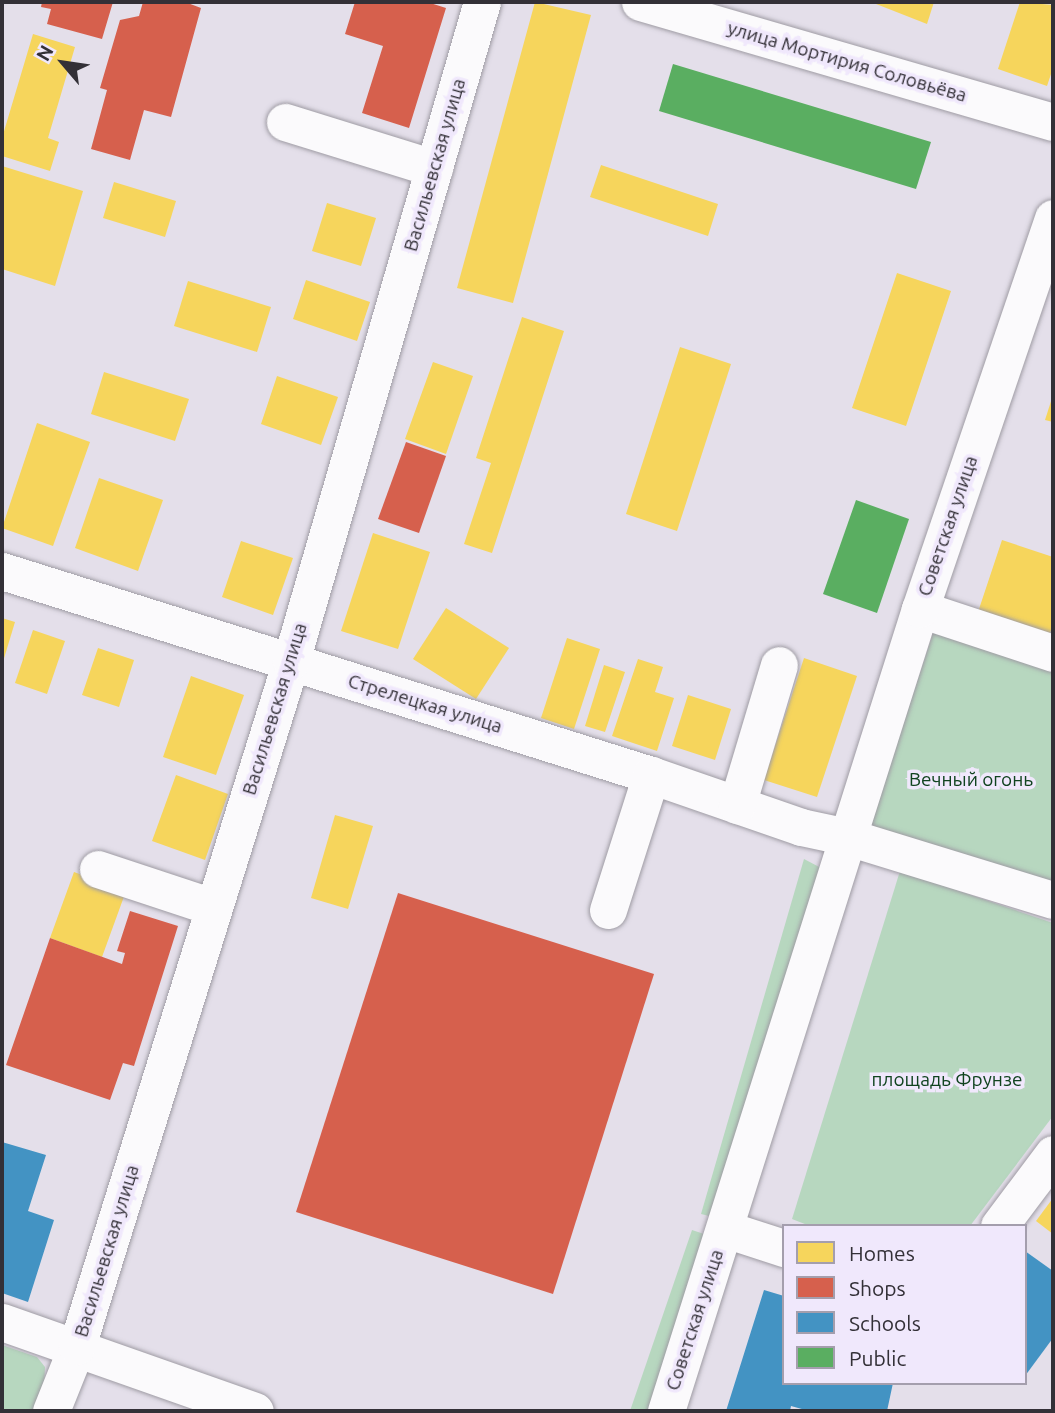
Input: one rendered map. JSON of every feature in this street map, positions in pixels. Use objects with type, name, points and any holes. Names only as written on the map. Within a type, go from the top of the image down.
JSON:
[{"type":"street","name":"Васильевская улица","points":[[51,1411],[78,1346],[291,661],[482,2]]},
{"type":"street","name":"улица Мортирия Соловьёва","points":[[640,2],[1053,122]]},
{"type":"street","points":[[285,122],[434,167]]},
{"type":"street","name":"Советская улица","points":[[848,837],[920,609],[1053,218]]},
{"type":"street","name":"Стрелецкая улица","points":[[2,571],[651,775],[737,805],[1053,900]]},
{"type":"street","points":[[920,609],[1053,653]]},
{"type":"street","points":[[737,805],[779,665]]},
{"type":"street","points":[[608,910],[651,775]]},
{"type":"street","points":[[782,1247],[724,1229],[848,837]]},
{"type":"street","points":[[98,869],[201,903]]},
{"type":"street","points":[[1000,1224],[1053,1154]]},
{"type":"street","name":"Советская улица","points":[[666,1411],[724,1229]]},
{"type":"street","points":[[2,1322],[78,1346],[255,1411]]},
{"type":"green space","name":"Вечный огонь","points":[[936,624],[1053,673],[1053,893],[866,837]]},
{"type":"green space","points":[[804,859],[825,870],[717,1218],[701,1214]]},
{"type":"green space","name":"площадь Фрунзе","points":[[900,871],[1053,923],[1053,1116],[972,1224],[805,1224],[792,1219]]},
{"type":"green space","points":[[692,1230],[710,1236],[652,1411],[630,1411]]},
{"type":"green space","points":[[2,1345],[37,1357],[45,1367],[43,1411],[2,1411]]},
{"type":"building: Homes","points":[[535,2],[591,15],[513,303],[457,288]]},
{"type":"building: Homes","points":[[871,2],[934,2],[927,24]]},
{"type":"building: Homes","points":[[1020,2],[1053,5],[1053,68],[1047,86],[998,69]]},
{"type":"building: Homes","points":[[33,34],[75,47],[48,138],[59,142],[50,171],[2,156],[2,138]]},
{"type":"building: Homes","points":[[601,165],[718,204],[708,236],[590,197]]},
{"type":"building: Homes","points":[[2,166],[83,191],[55,286],[2,269]]},
{"type":"building: Homes","points":[[114,182],[176,201],[165,237],[103,218]]},
{"type":"building: Homes","points":[[327,203],[376,218],[361,266],[312,251]]},
{"type":"building: Homes","points":[[897,273],[951,291],[906,426],[852,408]]},
{"type":"building: Homes","points":[[306,280],[370,302],[357,341],[293,319]]},
{"type":"building: Homes","points":[[188,281],[271,307],[257,352],[174,326]]},
{"type":"building: Homes","points":[[522,317],[564,331],[492,553],[464,544],[491,463],[476,458]]},
{"type":"building: Homes","points":[[680,347],[731,364],[677,531],[626,514]]},
{"type":"building: Homes","points":[[433,362],[473,376],[446,454],[405,439]]},
{"type":"building: Homes","points":[[104,372],[189,399],[175,441],[91,414]]},
{"type":"building: Homes","points":[[277,376],[338,397],[321,445],[261,424]]},
{"type":"building: Homes","points":[[1053,395],[1053,422],[1045,420]]},
{"type":"building: Homes","points":[[37,423],[90,442],[53,546],[2,528]]},
{"type":"building: Homes","points":[[99,478],[163,500],[138,571],[75,548]]},
{"type":"building: Homes","points":[[373,533],[430,552],[398,649],[341,631]]},
{"type":"building: Homes","points":[[1002,540],[1053,557],[1053,624],[1048,639],[977,615]]},
{"type":"building: Homes","points":[[241,541],[293,558],[273,615],[222,597]]},
{"type":"building: Homes","points":[[446,608],[509,648],[476,699],[413,659]]},
{"type":"building: Homes","points":[[2,618],[15,622],[2,665]]},
{"type":"building: Homes","points":[[33,630],[65,641],[47,694],[15,683]]},
{"type":"building: Homes","points":[[567,638],[600,649],[574,729],[541,718]]},
{"type":"building: Homes","points":[[98,648],[134,660],[119,707],[82,695]]},
{"type":"building: Homes","points":[[804,658],[857,676],[817,797],[764,780]]},
{"type":"building: Homes","points":[[638,659],[663,667],[655,692],[674,698],[657,751],[612,736]]},
{"type":"building: Homes","points":[[604,665],[625,672],[605,732],[585,726]]},
{"type":"building: Homes","points":[[191,676],[244,695],[216,775],[163,757]]},
{"type":"building: Homes","points":[[688,695],[731,709],[715,760],[672,746]]},
{"type":"building: Homes","points":[[176,775],[228,794],[205,860],[152,841]]},
{"type":"building: Homes","points":[[335,815],[373,826],[348,909],[311,898]]},
{"type":"building: Homes","points":[[74,872],[126,891],[102,957],[50,938]]},
{"type":"building: Homes","points":[[1053,1198],[1053,1234],[1036,1221]]},
{"type":"building: Shops","points":[[42,2],[113,2],[102,39],[47,24],[51,9],[41,7]]},
{"type":"building: Shops","points":[[143,2],[185,2],[201,8],[171,117],[144,110],[130,160],[91,149],[107,90],[100,88],[120,20],[139,16]]},
{"type":"building: Shops","points":[[355,2],[427,2],[446,8],[409,128],[362,113],[383,46],[345,34]]},
{"type":"building: Shops","points":[[406,442],[446,456],[419,533],[378,519]]},
{"type":"building: Shops","points":[[398,893],[654,974],[553,1294],[296,1212]]},
{"type":"building: Shops","points":[[130,911],[178,926],[134,1066],[123,1063],[110,1100],[6,1065],[50,938],[122,964],[125,953],[117,951]]},
{"type":"building: Schools","points":[[2,1142],[46,1155],[28,1211],[54,1220],[28,1302],[2,1293]]},
{"type":"building: Schools","points":[[1027,1252],[1053,1271],[1053,1338],[1027,1373]]},
{"type":"building: Schools","points":[[764,1290],[782,1295],[782,1385],[893,1385],[887,1411],[809,1411],[791,1406],[790,1411],[726,1411]]},
{"type":"building: Public","points":[[673,64],[931,142],[916,189],[659,111]]},
{"type":"building: Public","points":[[856,500],[909,519],[877,613],[823,594]]}]
